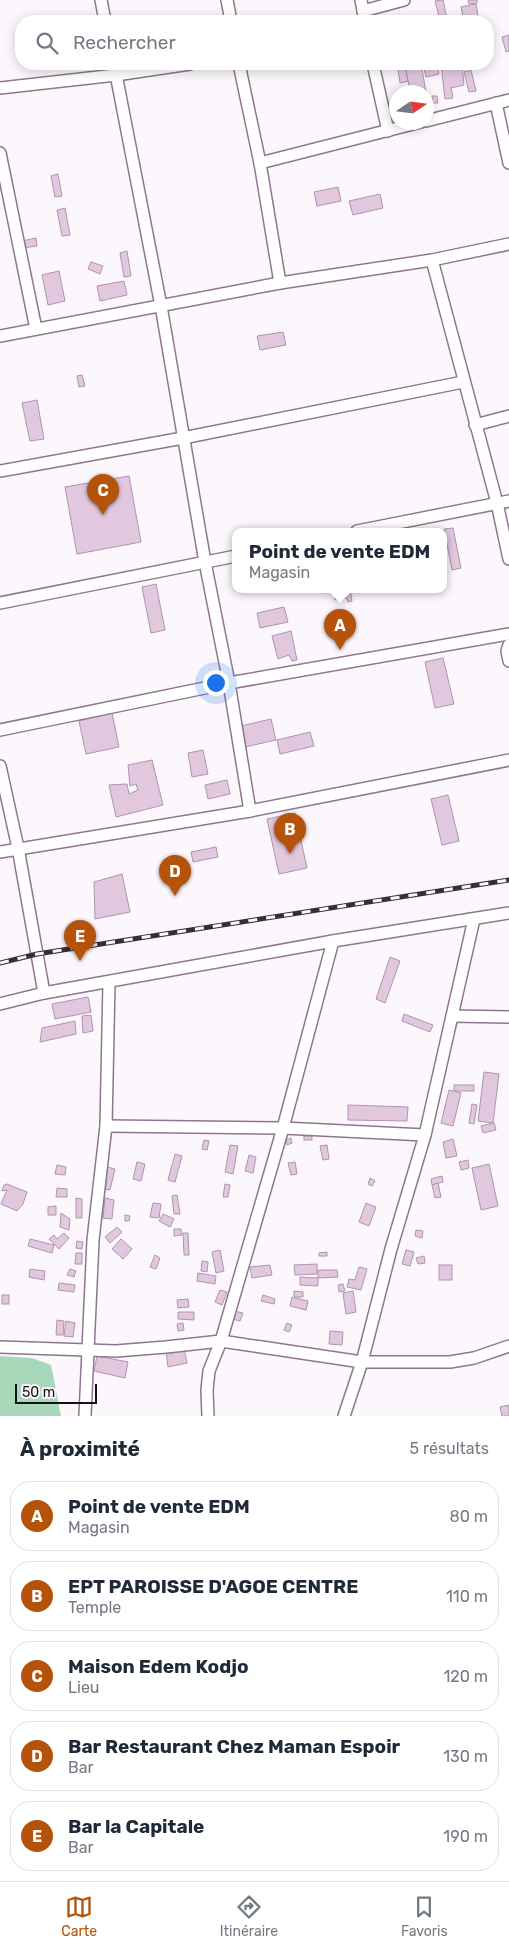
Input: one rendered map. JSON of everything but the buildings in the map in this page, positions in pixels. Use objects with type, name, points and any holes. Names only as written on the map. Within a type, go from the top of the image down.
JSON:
[{"type":"street","points":[[101,0],[104,15]]},
{"type":"street","points":[[227,0],[230,15]]},
{"type":"street","points":[[363,11],[404,0]]},
{"type":"street","points":[[0,88],[115,70],[160,306],[250,812]]},
{"type":"street","points":[[240,70],[260,164],[280,283]]},
{"type":"street","points":[[374,70],[388,131]]},
{"type":"street","points":[[434,119],[509,100]]},
{"type":"street","points":[[496,103],[509,163]]},
{"type":"street","points":[[260,164],[392,130]]},
{"type":"street","points":[[0,154],[5,210],[36,329]]},
{"type":"street","points":[[0,336],[280,283],[432,260],[509,244]]},
{"type":"street","points":[[432,260],[496,502],[509,559]]},
{"type":"street","points":[[0,471],[183,438],[463,382]]},
{"type":"street","points":[[475,425],[509,416]]},
{"type":"street","points":[[371,528],[496,502],[509,501]]},
{"type":"street","points":[[0,603],[232,557]]},
{"type":"street","points":[[0,730],[228,684],[509,634]]},
{"type":"street","points":[[509,645],[507,651],[509,661]]},
{"type":"street","points":[[0,852],[250,812],[509,760]]},
{"type":"street","points":[[0,766],[18,848],[44,993]]},
{"type":"street","points":[[0,1004],[44,993],[109,983],[333,941],[509,913]]},
{"type":"street","points":[[344,1416],[362,1362],[391,1249],[425,1135],[474,919]]},
{"type":"street","points":[[208,1416],[207,1390],[209,1371],[221,1341],[333,941]]},
{"type":"street","points":[[86,1416],[93,1240],[106,1126],[109,983]]},
{"type":"street","points":[[452,1016],[509,1017]]},
{"type":"street","points":[[106,1126],[282,1128],[425,1135]]},
{"type":"street","points":[[0,1346],[89,1351],[166,1348],[221,1341],[362,1362],[450,1362],[474,1358],[509,1346]]},
{"type":"green space","points":[[0,1356],[32,1358],[51,1365],[61,1416],[0,1416]]},
{"type":"railway","points":[[0,963],[37,954],[509,880]]},
{"type":"place","name":"Maison Edem Kodjo","points":[[103,515]]},
{"type":"place","name":"Point de vente EDM","points":[[340,650]]},
{"type":"place","name":"EPT PAROISSE D'AGOE CENTRE","points":[[290,854]]},
{"type":"place","name":"Bar Restaurant Chez Maman Espoir","points":[[175,896]]},
{"type":"place","name":"Bar la Capitale","points":[[80,961]]}]
